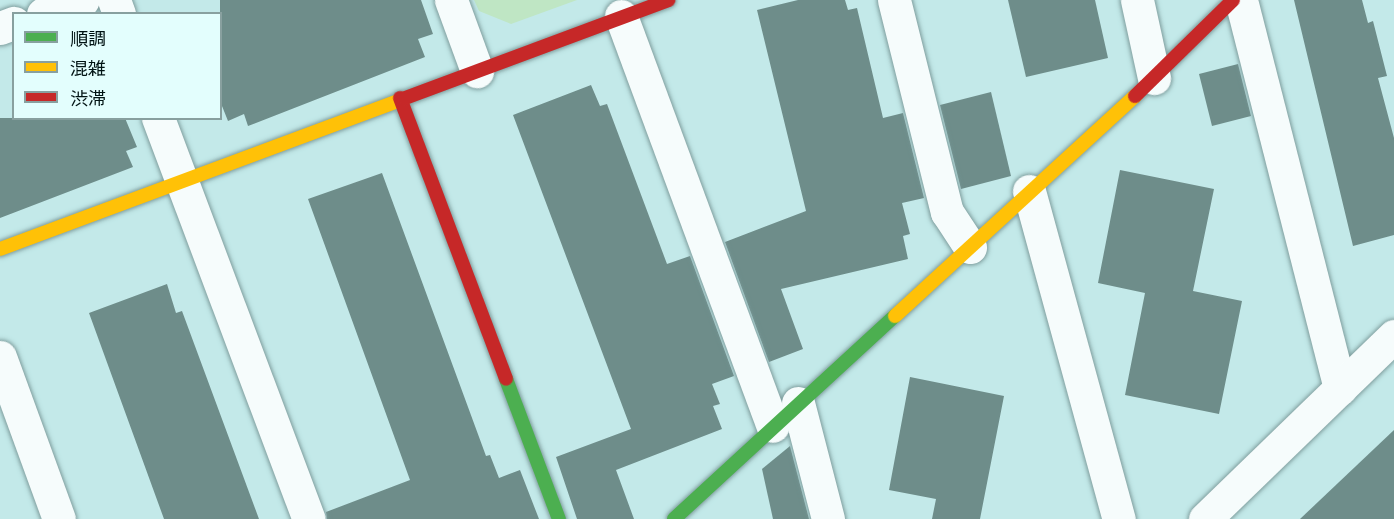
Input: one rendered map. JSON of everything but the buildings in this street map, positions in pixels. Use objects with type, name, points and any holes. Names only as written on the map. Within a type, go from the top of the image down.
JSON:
[{"type":"street","points":[[49,12],[83,0]]},
{"type":"street","points":[[451,0],[477,72]]},
{"type":"street","points":[[0,249],[668,0]]},
{"type":"street","points":[[894,0],[946,212],[970,247]]},
{"type":"street","points":[[1137,0],[1154,78]]},
{"type":"street","points":[[674,519],[798,402],[1154,78],[1233,0]]},
{"type":"street","points":[[1241,0],[1340,389]]},
{"type":"street","points":[[621,16],[773,426]]},
{"type":"street","points":[[400,98],[559,519]]},
{"type":"street","points":[[159,120],[309,519]]},
{"type":"street","points":[[1029,191],[1119,519]]},
{"type":"street","points":[[1205,519],[1394,336]]},
{"type":"street","points":[[0,357],[59,519]]},
{"type":"street","points":[[798,402],[828,519]]},
{"type":"green space","points":[[474,0],[577,0],[511,24],[479,11]]},
{"type":"traffic: fast","points":[[674,519],[895,316]]},
{"type":"traffic: fast","points":[[506,379],[559,519]]},
{"type":"traffic: slow","points":[[895,316],[1135,96]]},
{"type":"traffic: slow","points":[[0,249],[405,98]]},
{"type":"traffic: jam","points":[[405,98],[668,0]]},
{"type":"traffic: jam","points":[[1135,96],[1233,0]]},
{"type":"traffic: jam","points":[[400,98],[506,379]]}]
